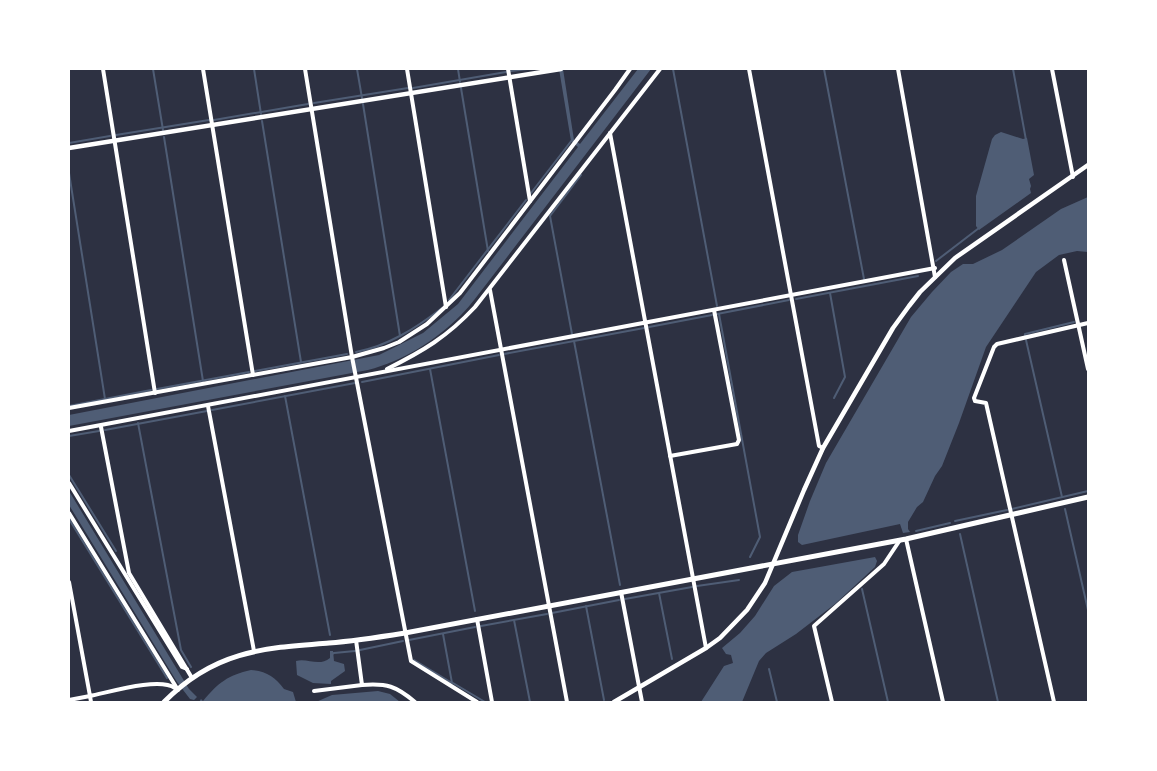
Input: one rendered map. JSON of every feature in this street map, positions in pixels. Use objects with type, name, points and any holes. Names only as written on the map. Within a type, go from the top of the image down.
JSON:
[{"type":"main road","points":[[164,702],[190,680],[221,662],[254,651],[278,646],[356,640],[405,633],[903,539],[1088,497]]},
{"type":"street","points":[[103,69],[155,393]]},
{"type":"street","points":[[203,69],[253,375]]},
{"type":"street","points":[[306,69],[352,358],[411,661],[478,702]]},
{"type":"street","points":[[408,69],[446,307]]},
{"type":"street","points":[[508,69],[530,201]]},
{"type":"street","points":[[69,148],[560,69]]},
{"type":"street","points":[[69,408],[352,358],[399,342],[426,324],[460,293],[578,140],[630,69]]},
{"type":"street","points":[[382,372],[419,354],[450,332],[490,290],[660,69]]},
{"type":"street","points":[[749,69],[819,446],[823,448]]},
{"type":"street","points":[[898,69],[935,277]]},
{"type":"street","points":[[1052,69],[1073,177]]},
{"type":"street","points":[[610,132],[706,648]]},
{"type":"street","points":[[614,702],[706,648],[720,638],[747,610],[765,583],[823,448],[893,328],[920,292],[954,258],[1088,165]]},
{"type":"street","points":[[1064,260],[1088,369]]},
{"type":"street","points":[[69,432],[934,268]]},
{"type":"street","points":[[490,290],[567,702]]},
{"type":"street","points":[[670,456],[736,444],[738,440],[714,310]]},
{"type":"street","points":[[1054,702],[986,403],[976,401],[974,398],[994,347],[997,344],[1088,323]]},
{"type":"street","points":[[208,406],[254,651]]},
{"type":"street","points":[[101,426],[129,573],[190,680]]},
{"type":"street","points":[[69,483],[182,667],[186,670]]},
{"type":"street","points":[[69,513],[178,689]]},
{"type":"street","points":[[832,702],[814,626],[884,564],[903,539]]},
{"type":"street","points":[[903,539],[943,702]]},
{"type":"street","points":[[69,582],[91,702]]},
{"type":"street","points":[[621,592],[642,702]]},
{"type":"street","points":[[477,619],[492,702]]},
{"type":"street","points":[[356,640],[362,685]]},
{"type":"street","points":[[71,700],[162,683],[169,684],[178,689]]},
{"type":"street","points":[[314,691],[383,684],[393,686],[415,702]]},
{"type":"water","points":[[559,69],[563,69],[574,140],[580,144],[638,69],[651,69],[472,303],[440,333],[418,349],[394,361],[368,370],[69,426],[69,415],[379,355],[423,333],[458,304],[578,147],[571,141]]},
{"type":"water","points":[[1001,132],[1023,139],[1027,138],[1034,175],[1029,179],[1031,193],[979,230],[976,226],[976,196],[992,139]]},
{"type":"water","points":[[1088,197],[1088,252],[1077,251],[1059,255],[1036,272],[986,347],[942,466],[935,476],[923,502],[917,507],[908,522],[910,532],[903,533],[900,524],[802,545],[798,542],[798,535],[810,501],[826,463],[911,317],[932,292],[951,272],[963,264],[973,264],[1002,250],[1061,209]]},
{"type":"water","points":[[69,491],[189,689],[197,697],[194,700],[190,699],[177,682],[69,505]]},
{"type":"water","points":[[875,557],[877,561],[875,567],[835,604],[796,634],[766,653],[759,661],[742,702],[701,702],[724,666],[733,663],[731,655],[726,654],[722,648],[740,633],[755,616],[774,586],[792,572]]},
{"type":"water","points":[[330,651],[333,651],[334,661],[344,664],[345,671],[331,681],[331,684],[313,683],[297,675],[296,661],[326,661],[330,658]]},
{"type":"water","points":[[251,670],[266,673],[274,678],[284,689],[293,692],[296,702],[199,702],[201,699],[203,701],[224,681],[236,674]]},
{"type":"water","points":[[378,691],[390,694],[400,702],[316,702],[332,695]]},
{"type":"waterway","points":[[153,69],[163,130]]},
{"type":"waterway","points":[[254,69],[261,114]]},
{"type":"waterway","points":[[357,69],[362,98]]},
{"type":"waterway","points":[[458,69],[460,82]]},
{"type":"waterway","points":[[511,71],[528,69]]},
{"type":"waterway","points":[[673,69],[717,306]]},
{"type":"waterway","points":[[824,69],[864,279]]},
{"type":"waterway","points":[[1013,69],[1026,140]]},
{"type":"waterway","points":[[413,88],[506,72]]},
{"type":"waterway","points":[[314,103],[408,88]]},
{"type":"waterway","points":[[461,88],[488,251]]},
{"type":"waterway","points":[[214,120],[308,104]]},
{"type":"waterway","points":[[363,104],[400,336]]},
{"type":"waterway","points":[[116,135],[209,120]]},
{"type":"waterway","points":[[262,121],[301,362]]},
{"type":"waterway","points":[[69,143],[110,136]]},
{"type":"waterway","points":[[164,137],[203,381]]},
{"type":"waterway","points":[[531,193],[572,140]]},
{"type":"waterway","points":[[69,173],[105,399]]},
{"type":"waterway","points":[[572,334],[550,216],[581,175]]},
{"type":"waterway","points":[[449,300],[526,200]]},
{"type":"waterway","points":[[936,261],[979,228]]},
{"type":"waterway","points":[[796,299],[918,276]]},
{"type":"waterway","points":[[830,293],[845,377],[834,398]]},
{"type":"waterway","points":[[717,314],[789,300]]},
{"type":"waterway","points":[[356,352],[390,341],[442,308]]},
{"type":"waterway","points":[[719,314],[760,537],[750,557]]},
{"type":"waterway","points":[[649,327],[712,315]]},
{"type":"waterway","points":[[1025,336],[1025,334],[1074,322]]},
{"type":"waterway","points":[[504,354],[644,328]]},
{"type":"waterway","points":[[1026,340],[1062,497]]},
{"type":"waterway","points":[[574,341],[620,585]]},
{"type":"waterway","points":[[255,371],[347,354]]},
{"type":"waterway","points":[[362,382],[499,355]]},
{"type":"waterway","points":[[430,369],[475,611]]},
{"type":"waterway","points":[[157,389],[249,372]]},
{"type":"waterway","points":[[212,410],[355,383]]},
{"type":"waterway","points":[[69,406],[151,390]]},
{"type":"waterway","points":[[285,396],[330,635]]},
{"type":"waterway","points":[[105,430],[207,411]]},
{"type":"waterway","points":[[138,423],[181,650],[191,667]]},
{"type":"waterway","points":[[69,436],[99,431]]},
{"type":"waterway","points":[[69,475],[116,551]]},
{"type":"waterway","points":[[1012,509],[1088,491]]},
{"type":"waterway","points":[[1065,509],[1088,610]]},
{"type":"waterway","points":[[955,521],[1007,510]]},
{"type":"waterway","points":[[69,519],[167,678]]},
{"type":"waterway","points":[[916,531],[950,523]]},
{"type":"waterway","points":[[960,534],[998,702]]},
{"type":"waterway","points":[[697,586],[739,580]]},
{"type":"waterway","points":[[625,599],[692,587]]},
{"type":"waterway","points":[[862,589],[888,702]]},
{"type":"waterway","points":[[659,593],[672,659]]},
{"type":"waterway","points":[[552,613],[619,600]]},
{"type":"waterway","points":[[586,606],[604,700]]},
{"type":"waterway","points":[[481,626],[547,614]]},
{"type":"waterway","points":[[514,620],[530,702]]},
{"type":"waterway","points":[[409,640],[475,627]]},
{"type":"waterway","points":[[414,660],[452,683],[443,634]]},
{"type":"waterway","points":[[360,650],[403,641]]},
{"type":"waterway","points":[[332,654],[355,651]]},
{"type":"waterway","points":[[769,669],[777,702]]},
{"type":"waterway","points":[[453,683],[485,702]]}]
